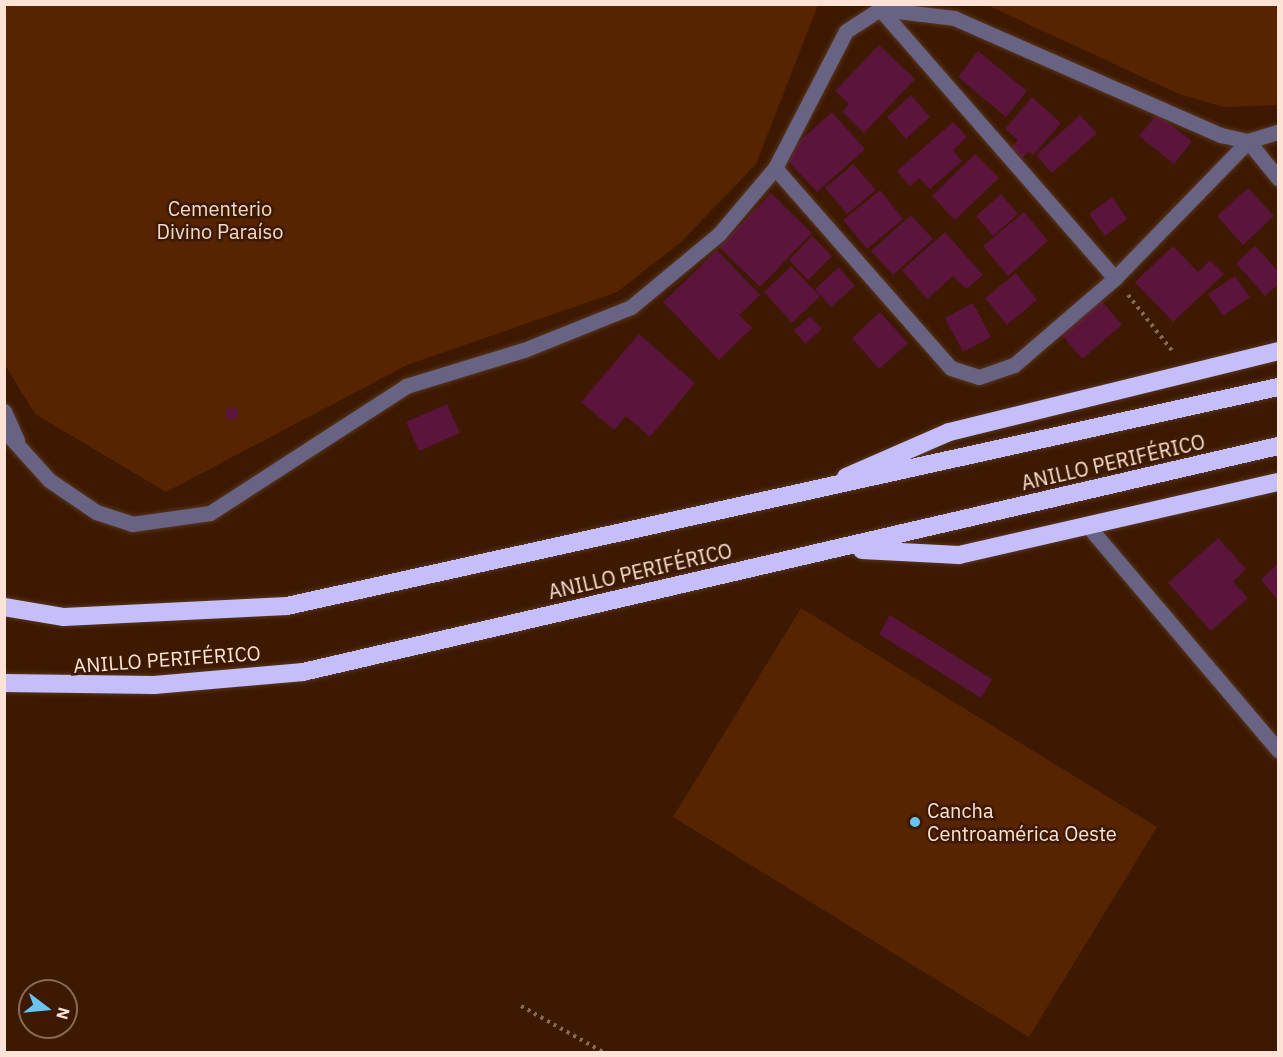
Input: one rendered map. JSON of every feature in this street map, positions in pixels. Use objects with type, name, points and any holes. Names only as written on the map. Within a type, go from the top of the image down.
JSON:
[{"type":"highway","points":[[806,494],[949,432],[1278,351]]},
{"type":"highway","name":"ANILLO PERIFÉRICO","points":[[4,607],[74,617],[288,606],[806,494],[1278,387]]},
{"type":"highway","name":"ANILLO PERIFÉRICO","points":[[4,683],[154,686],[303,672],[1278,446]]},
{"type":"highway","points":[[839,548],[958,555],[1278,482]]},
{"type":"street","points":[[880,9],[1115,278]]},
{"type":"street","points":[[4,430],[49,480],[96,512],[132,524],[210,513],[406,386],[524,350],[631,307],[718,234],[775,168],[846,31],[880,9],[954,18],[1221,135],[1248,141],[1278,178]]},
{"type":"street","points":[[775,168],[951,368],[979,377],[1014,365],[1115,278],[1248,141],[1278,132]]},
{"type":"street","points":[[4,411],[19,445]]},
{"type":"street","points":[[1088,526],[1278,750]]},
{"type":"path","points":[[1115,278],[1190,373]]},
{"type":"path","points":[[521,1006],[603,1053]]},
{"type":"green space","name":"Cementerio Divino Paraíso","points":[[5,5],[818,5],[756,164],[680,243],[617,292],[407,365],[166,492],[35,414],[5,365]]},
{"type":"green space","points":[[987,5],[1278,5],[1278,105],[1224,107],[1179,94]]},
{"type":"green space","name":"Cancha Centroamérica Oeste","points":[[801,608],[1157,827],[1029,1037],[673,817]]},
{"type":"building","points":[[879,45],[915,79],[864,133],[842,112],[849,104],[835,91]]},
{"type":"building","points":[[978,51],[1027,91],[1006,117],[958,77]]},
{"type":"building","points":[[911,95],[930,117],[906,139],[887,117]]},
{"type":"building","points":[[1032,97],[1061,123],[1033,155],[1029,151],[1021,160],[1009,150],[1018,140],[1005,129]]},
{"type":"building","points":[[832,112],[865,149],[817,192],[783,156]]},
{"type":"building","points":[[1157,114],[1192,141],[1174,164],[1139,136]]},
{"type":"building","points":[[1080,115],[1097,133],[1052,173],[1036,155]]},
{"type":"building","points":[[953,122],[967,137],[953,150],[962,161],[930,189],[919,178],[910,186],[897,171]]},
{"type":"building","points":[[975,154],[999,178],[955,220],[932,196]]},
{"type":"building","points":[[853,164],[876,190],[847,214],[825,188]]},
{"type":"building","points":[[1248,188],[1274,216],[1243,245],[1217,216]]},
{"type":"building","points":[[880,190],[903,219],[867,249],[843,220]]},
{"type":"building","points":[[771,193],[812,233],[760,287],[719,247]]},
{"type":"building","points":[[1001,194],[1018,214],[993,236],[976,216]]},
{"type":"building","points":[[1112,197],[1127,219],[1105,236],[1089,214]]},
{"type":"building","points":[[1024,212],[1048,241],[1008,276],[983,246]]},
{"type":"building","points":[[911,215],[933,239],[893,275],[871,251]]},
{"type":"building","points":[[945,232],[983,275],[966,289],[953,276],[927,299],[902,270]]},
{"type":"building","points":[[812,236],[832,256],[808,280],[789,260]]},
{"type":"building","points":[[1173,246],[1198,272],[1210,260],[1224,274],[1173,322],[1135,282]]},
{"type":"building","points":[[1255,246],[1278,271],[1278,284],[1265,296],[1236,263]]},
{"type":"building","points":[[717,250],[760,295],[739,315],[752,328],[719,360],[663,302]]},
{"type":"building","points":[[791,266],[820,296],[792,323],[764,292]]},
{"type":"building","points":[[839,267],[855,286],[831,307],[815,289]]},
{"type":"building","points":[[1016,273],[1037,300],[1007,325],[985,298]]},
{"type":"building","points":[[1235,276],[1250,297],[1223,316],[1208,294]]},
{"type":"building","points":[[1101,300],[1122,325],[1082,359],[1061,334]]},
{"type":"building","points":[[973,303],[991,337],[963,352],[945,318]]},
{"type":"building","points":[[880,312],[908,343],[879,369],[852,338]]},
{"type":"building","points":[[810,316],[822,329],[805,344],[794,330]]},
{"type":"building","points":[[639,334],[695,383],[650,437],[626,416],[614,430],[581,402]]},
{"type":"building","points":[[447,404],[460,433],[419,451],[406,422]]},
{"type":"building","points":[[236,407],[239,417],[226,420],[226,409]]},
{"type":"building","points":[[1218,538],[1246,569],[1233,582],[1248,598],[1211,631],[1168,583]]},
{"type":"building","points":[[1278,563],[1278,600],[1261,580]]},
{"type":"building","points":[[890,615],[992,679],[981,698],[879,634]]},
{"type":"place","name":"Cancha Centroamérica Oeste","points":[[915,822]]}]
